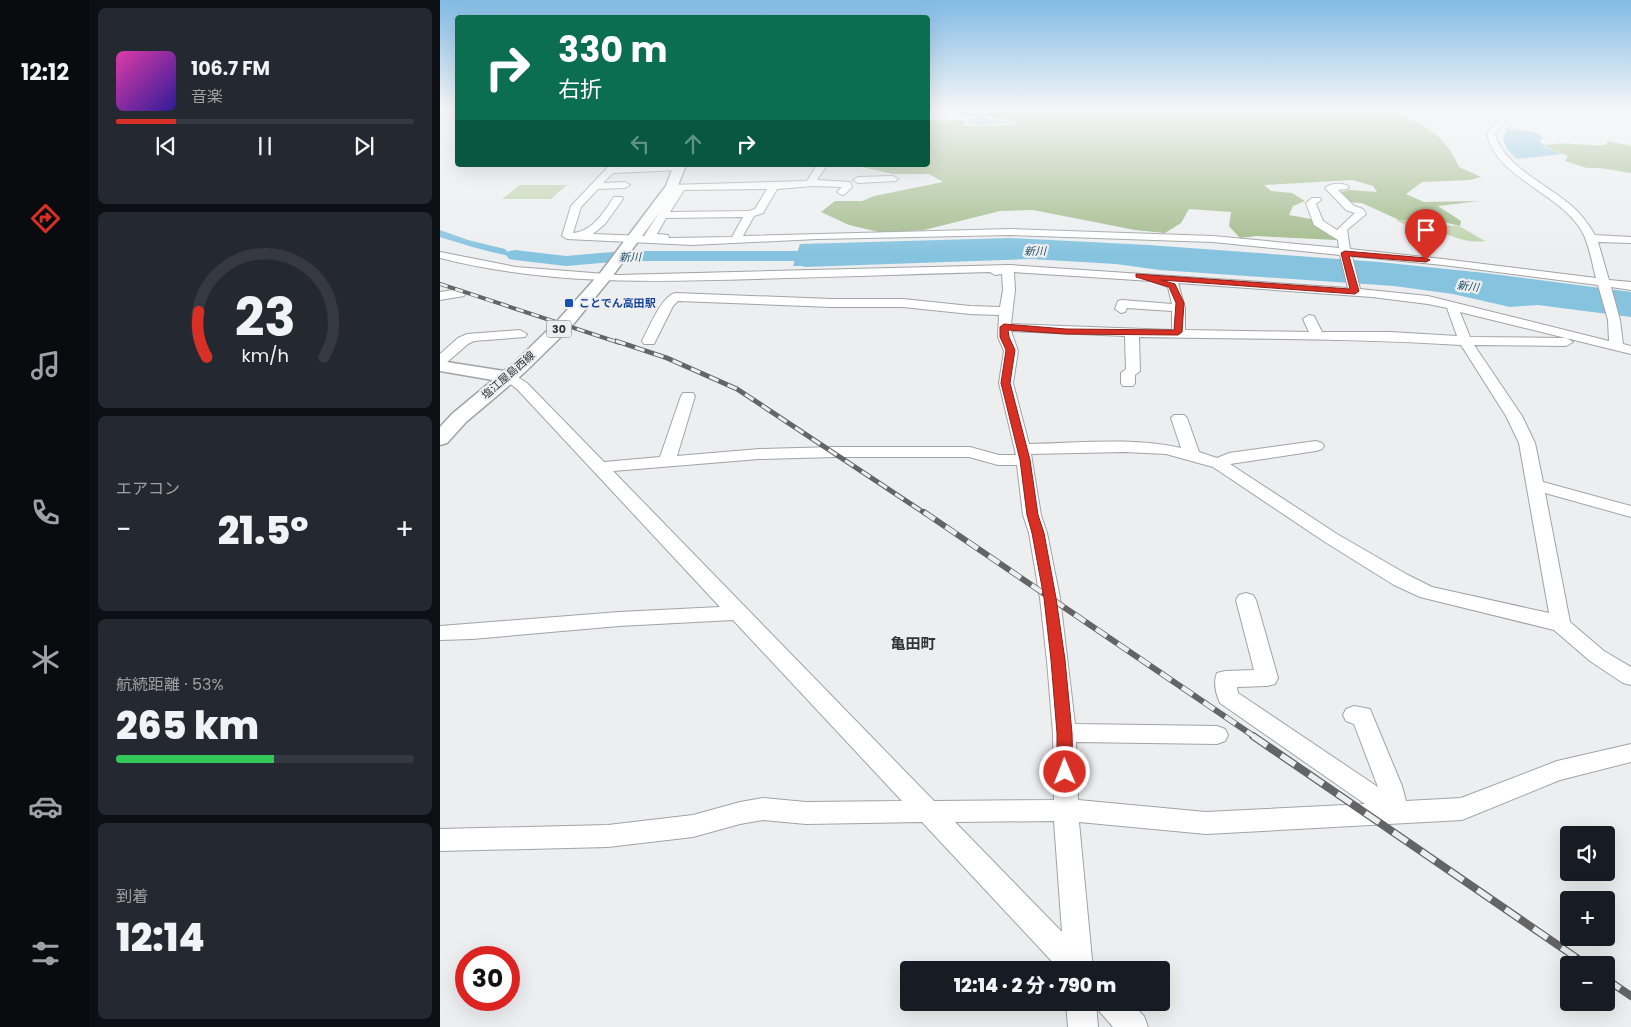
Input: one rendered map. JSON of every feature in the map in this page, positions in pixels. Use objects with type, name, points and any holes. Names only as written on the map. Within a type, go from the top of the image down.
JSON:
[{"type":"main road","name":"塩江屋島西線","points":[[440,439],[459,418],[508,377],[565,323],[676,187],[680,167]]},
{"type":"main road","points":[[440,366],[508,377]]},
{"type":"street","points":[[1507,158],[1523,174],[1577,217],[1585,226],[1591,238],[1614,320],[1616,343]]},
{"type":"street","points":[[613,167],[576,206],[567,236],[630,242],[720,242],[817,236],[1020,233],[1213,239],[1346,256],[1444,262],[1631,286]]},
{"type":"street","points":[[812,183],[821,167]]},
{"type":"street","points":[[858,180],[859,174],[868,171]]},
{"type":"street","points":[[802,231],[737,237],[649,237],[663,216],[676,187],[774,186],[812,183],[841,187],[858,180],[893,180]]},
{"type":"street","points":[[595,186],[625,185]]},
{"type":"street","points":[[663,216],[750,214],[759,211],[774,186]]},
{"type":"street","points":[[1344,187],[1330,188],[1350,208],[1361,214],[1342,229],[1342,238],[1355,289]]},
{"type":"street","points":[[574,237],[585,235],[597,226],[618,198]]},
{"type":"street","points":[[1316,200],[1311,204],[1318,223],[1342,238]]},
{"type":"street","points":[[737,237],[750,214]]},
{"type":"street","points":[[1591,238],[1631,240]]},
{"type":"street","points":[[440,255],[460,261],[544,273],[604,277],[749,277],[958,269],[1031,269],[1355,289],[1401,295],[1452,306],[1578,338],[1616,343],[1631,341]]},
{"type":"street","points":[[440,260],[449,262],[460,261]]},
{"type":"street","points":[[958,269],[963,271],[1008,270],[1009,290],[1004,337],[1011,350],[1006,383],[1024,455],[1032,515],[1038,533],[1050,598],[1064,733],[1066,810],[1078,961]]},
{"type":"street","points":[[1139,276],[1173,285],[1180,303],[1178,332]]},
{"type":"street","points":[[440,296],[460,293]]},
{"type":"street","points":[[649,341],[668,304],[675,297],[830,303],[903,303],[970,310],[1066,331],[1390,336],[1466,341],[1567,342],[1578,338]]},
{"type":"street","points":[[1121,309],[1122,304],[1179,308]]},
{"type":"street","points":[[1452,306],[1466,341],[1509,408],[1530,452],[1546,551],[1561,625]]},
{"type":"street","points":[[1308,319],[1317,336]]},
{"type":"street","points":[[1128,383],[1128,373],[1133,371],[1132,332]]},
{"type":"street","points":[[440,361],[463,341],[472,337],[520,334]]},
{"type":"street","points":[[1616,343],[1631,350]]},
{"type":"street","points":[[508,377],[522,386],[1070,961]]},
{"type":"street","points":[[668,462],[688,396]]},
{"type":"street","points":[[1180,418],[1192,455]]},
{"type":"street","points":[[1219,464],[1229,458],[1316,446]]},
{"type":"street","points":[[598,467],[759,454],[970,452],[998,460],[1024,455],[1124,447],[1166,449],[1219,464],[1331,538],[1400,580],[1427,592],[1544,619],[1561,625],[1597,656],[1631,677]]},
{"type":"street","points":[[1536,486],[1631,512]]},
{"type":"street","points":[[1246,600],[1267,678],[1225,678],[1228,697],[1396,812]]},
{"type":"street","points":[[440,633],[619,619],[737,613]]},
{"type":"street","points":[[1354,715],[1362,715],[1390,786],[1396,812]]},
{"type":"street","points":[[1064,733],[1217,735]]},
{"type":"street","points":[[440,840],[608,836],[693,826],[740,812],[762,809],[806,813],[1066,810],[1206,823],[1462,810],[1557,771],[1631,753]]},
{"type":"street","points":[[1082,1011],[1083,1027]]},
{"type":"street","points":[[1118,1011],[1133,1027]]},
{"type":"green space","points":[[930,158],[1454,158],[1459,167],[1481,177],[1470,180],[1422,182],[1406,194],[1424,202],[1479,201],[1438,206],[1461,221],[1460,226],[1440,221],[1435,228],[1419,220],[1399,220],[1362,203],[1348,202],[1336,193],[1350,190],[1377,192],[1373,186],[1352,180],[1264,185],[1271,191],[1292,193],[1305,201],[1293,206],[1289,215],[1311,219],[1322,230],[1334,234],[1336,240],[1256,236],[1240,238],[1229,226],[1231,212],[1189,209],[1181,223],[1165,233],[1135,230],[1033,210],[1000,211],[924,230],[883,233],[849,225],[821,212],[835,201],[862,201],[874,196],[943,182],[929,174],[893,174],[863,167],[930,167]]},
{"type":"green space","points":[[1567,158],[1631,158],[1631,173],[1587,168],[1565,161]]},
{"type":"green space","points":[[520,185],[567,185],[551,199],[502,199]]},
{"type":"green space","points":[[1396,220],[1416,220],[1439,229],[1441,228],[1436,225],[1459,226],[1485,241],[1464,240]]},
{"type":"water","points":[[440,230],[468,240],[505,249],[508,252],[554,258],[528,259],[497,253],[440,237]]},
{"type":"water","points":[[1010,238],[1149,245],[1379,262],[1485,273],[1631,292],[1631,317],[1538,305],[1510,307],[1453,294],[1394,286],[1160,270],[1116,264],[1031,259],[793,266],[800,244]]},
{"type":"waterway","name":"新川","points":[[515,255],[566,261],[624,256],[796,256],[831,254]]},
{"type":"railway","points":[[440,284],[620,343]]},
{"type":"railway","points":[[616,341],[667,358],[737,389],[926,514]]},
{"type":"railway","points":[[924,512],[1255,737]]},
{"type":"railway","points":[[1253,736],[1574,956]]},
{"type":"railway","points":[[1615,985],[1631,996]]},
{"type":"place","name":"ことでん高田駅","points":[[569,303]]},
{"type":"district","name":"亀田町","points":[[913,644]]},
{"type":"route","points":[[1065,772],[1058,660],[1050,598],[1038,533],[1032,515],[1025,460],[1006,383],[1011,350],[1004,337],[1004,327],[1066,331],[1178,332],[1180,303],[1173,285],[1139,276],[1355,291],[1345,253],[1426,260]]}]
